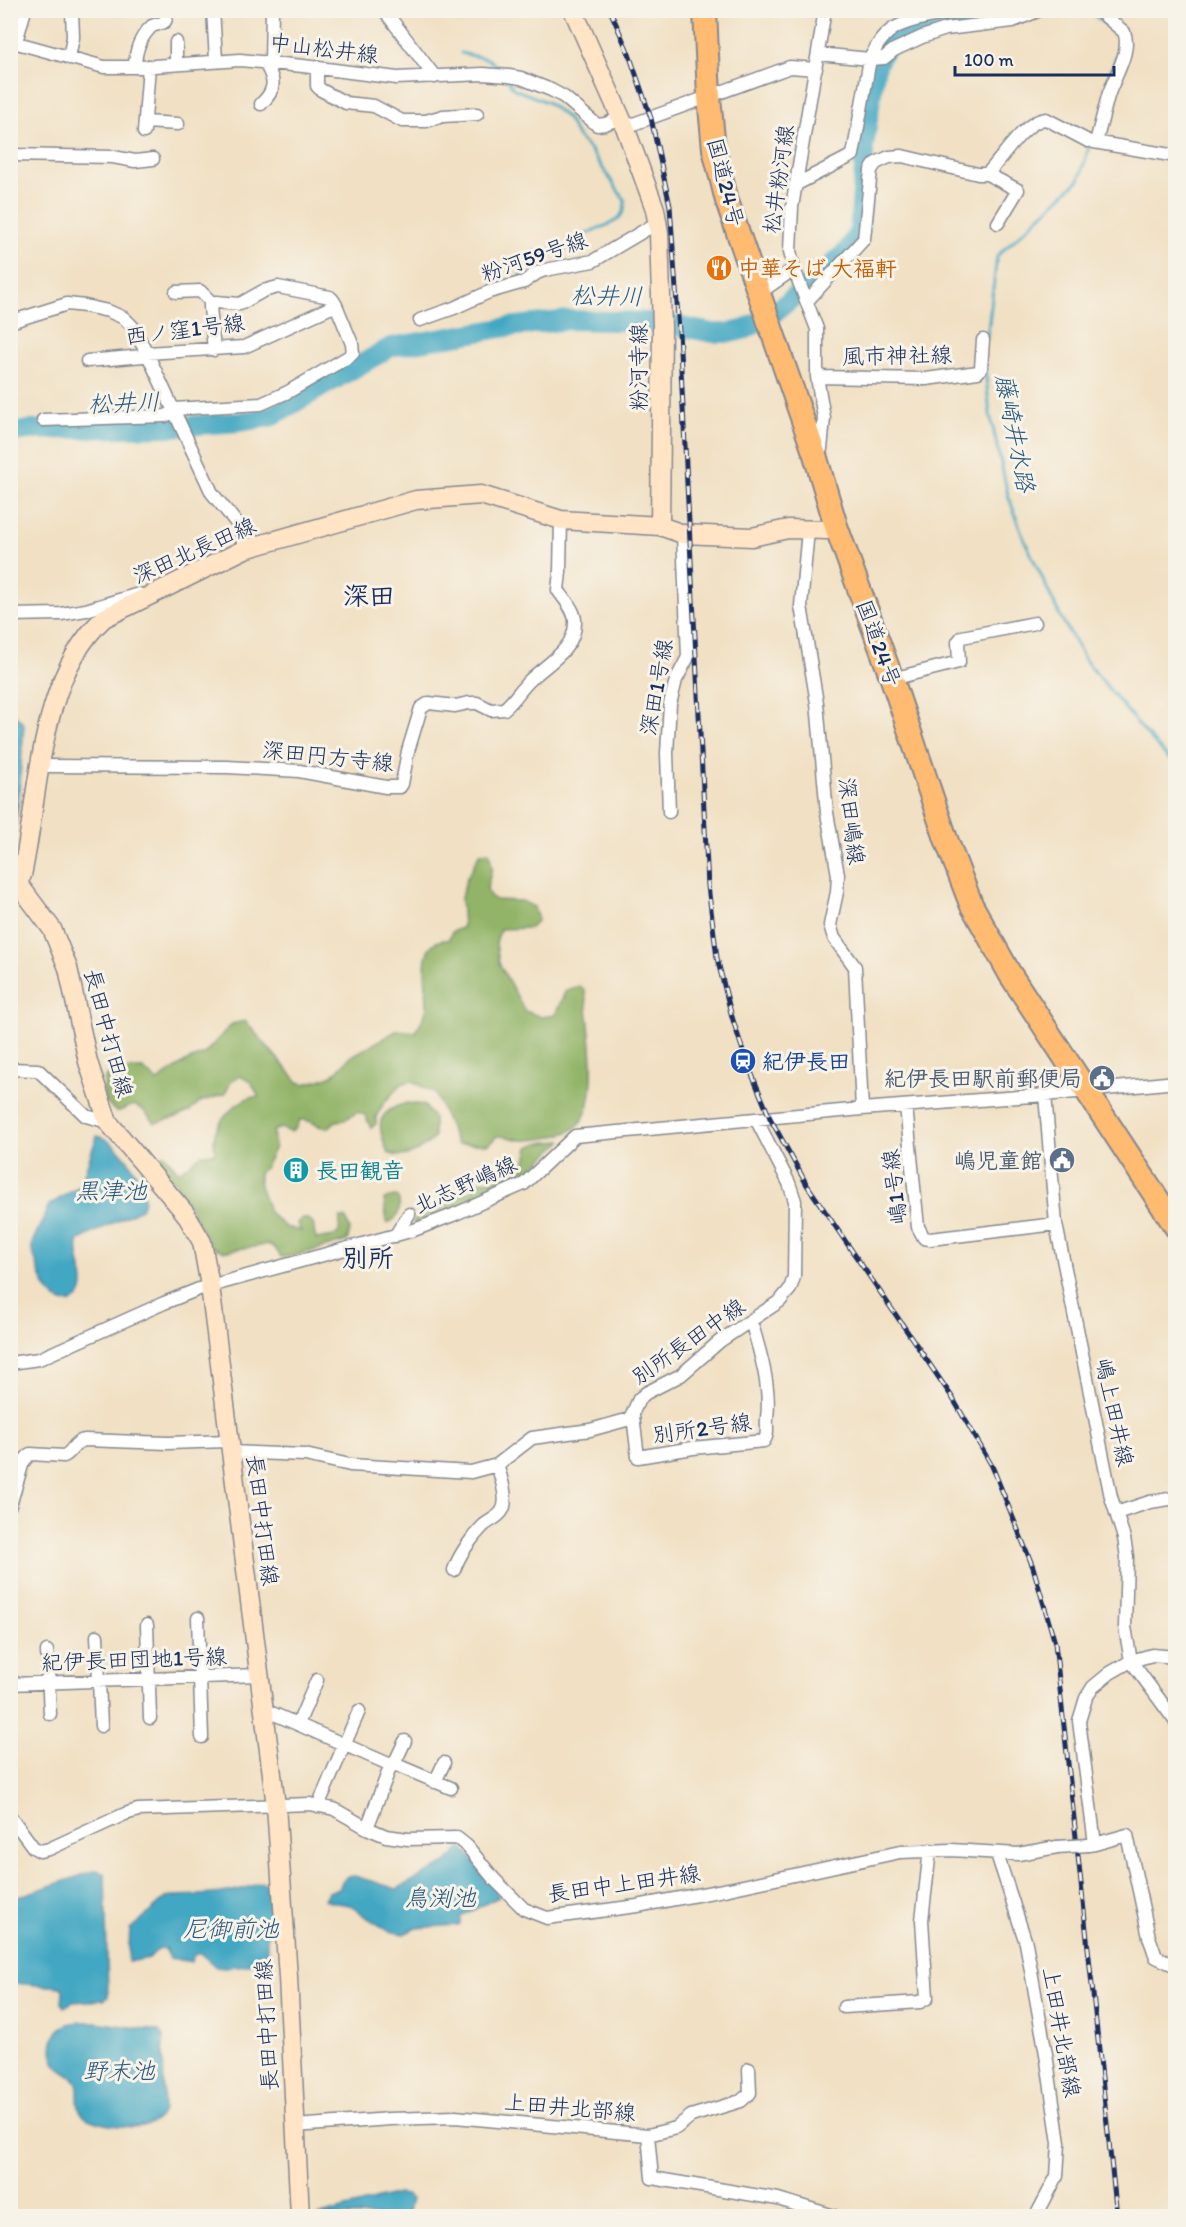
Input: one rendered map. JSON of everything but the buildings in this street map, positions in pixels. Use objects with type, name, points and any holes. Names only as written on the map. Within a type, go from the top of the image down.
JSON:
[{"type":"highway","name":"国道24号","points":[[705,10],[714,149],[727,201],[815,455],[836,526],[971,904],[1010,974],[1176,1227]]},
{"type":"street","points":[[13,42],[25,10]]},
{"type":"street","points":[[69,58],[73,37],[72,10]]},
{"type":"street","points":[[135,67],[135,56],[140,41],[152,26],[163,24],[166,21],[167,10]]},
{"type":"street","points":[[213,10],[216,60]]},
{"type":"street","points":[[261,104],[269,96],[273,82],[267,62],[272,10]]},
{"type":"street","points":[[384,10],[435,77]]},
{"type":"street","name":"粉河寺線","points":[[573,10],[623,123],[655,209],[662,322],[660,526]]},
{"type":"street","name":"松井粉河線","points":[[815,455],[821,449],[824,418],[817,377],[817,329],[795,271],[790,251],[790,234],[795,185],[825,10]]},
{"type":"street","points":[[795,185],[853,155],[876,59],[876,47],[890,30],[934,16],[966,10]]},
{"type":"street","points":[[818,54],[876,59],[913,41],[946,29],[1013,21],[1040,10]]},
{"type":"street","points":[[1093,142],[1125,51],[1126,37],[1124,32],[1098,10]]},
{"type":"street","name":"中山松井線","points":[[13,42],[104,67],[135,67],[216,60],[267,62],[397,78],[483,74],[505,76],[536,83],[557,94],[597,124],[623,123],[709,97],[790,67],[816,69]]},
{"type":"street","points":[[176,42],[176,64]]},
{"type":"street","points":[[149,66],[145,127],[178,124]]},
{"type":"street","points":[[317,67],[317,86],[321,90],[346,103],[374,106],[402,121],[426,121],[443,116],[477,114]]},
{"type":"street","points":[[987,174],[1033,122],[1046,119],[1093,142],[1176,156]]},
{"type":"street","points":[[10,155],[113,157],[135,161],[153,159]]},
{"type":"street","points":[[806,298],[864,239],[872,170],[876,164],[889,157],[902,156],[978,174],[987,174],[1018,190],[998,223]]},
{"type":"street","name":"粉河59号線","points":[[420,320],[489,292],[520,284],[545,270],[593,261],[657,223]]},
{"type":"street","points":[[760,296],[795,271]]},
{"type":"street","points":[[44,420],[165,416],[261,404],[288,392],[353,353],[352,344],[336,305],[330,297],[278,287],[264,291],[240,304],[216,302],[210,307]]},
{"type":"street","points":[[176,292],[200,291],[210,301],[214,350]]},
{"type":"street","points":[[10,322],[67,304],[108,311],[124,318],[147,353],[212,493],[239,526],[245,549]]},
{"type":"street","name":"西ノ窪1号線","points":[[87,361],[143,356],[147,353],[244,347],[336,305]]},
{"type":"street","name":"風市神社線","points":[[817,377],[926,379],[978,372],[981,369],[983,340]]},
{"type":"street","name":"深田北長田線","points":[[14,884],[22,875],[48,728],[61,682],[93,628],[104,618],[245,549],[416,500],[481,495],[561,520],[660,526]]},
{"type":"street","name":"深田円方寺線","points":[[41,766],[227,767],[299,771],[386,787],[400,787],[421,708],[429,703],[455,706],[469,702],[477,703],[490,710],[504,709],[529,681],[560,656],[570,639],[575,624],[573,612],[558,590],[561,520]]},
{"type":"street","points":[[660,526],[683,534],[752,537],[788,530],[827,530],[836,526]]},
{"type":"street","name":"深田嶋線","points":[[808,530],[801,606],[817,703],[827,813],[838,875],[830,925],[834,938],[855,967],[862,1109]]},
{"type":"street","name":"深田1号線","points":[[669,812],[667,753],[670,704],[676,680],[688,657],[683,534]]},
{"type":"street","points":[[10,615],[61,614],[86,610],[143,592],[162,590]]},
{"type":"street","points":[[892,679],[959,662],[957,645],[962,637],[1035,623]]},
{"type":"street","name":"長田中打田線","points":[[14,884],[52,929],[68,968],[88,1062],[108,1122],[185,1213],[202,1242],[210,1286],[276,1806],[288,1977],[300,2217]]},
{"type":"street","points":[[10,1069],[38,1071],[86,1116],[108,1122]]},
{"type":"street","name":"北志野嶋線","points":[[10,1363],[39,1359],[164,1303],[210,1286],[414,1230],[514,1190],[547,1164],[575,1136],[1176,1082]]},
{"type":"street","name":"嶋上田井線","points":[[1045,1095],[1056,1224],[1087,1383],[1127,1557],[1125,1627],[1131,1661],[1176,1722]]},
{"type":"street","name":"嶋1号線","points":[[906,1106],[918,1227],[924,1238],[1056,1224]]},
{"type":"street","name":"別所長田中線","points":[[10,1505],[23,1462],[30,1454],[64,1456],[76,1443],[85,1440],[229,1447],[305,1455],[350,1465],[471,1472],[497,1465],[532,1438],[590,1430],[624,1422],[633,1416],[639,1399],[646,1393],[681,1375],[720,1341],[780,1301],[790,1289],[794,1276],[795,1202],[789,1183],[756,1119]]},
{"type":"street","points":[[395,1236],[409,1214]]},
{"type":"street","name":"別所2号線","points":[[633,1416],[638,1457],[693,1448],[764,1441],[768,1434],[765,1372],[751,1321]]},
{"type":"street","points":[[454,1570],[456,1562],[483,1527],[501,1512],[504,1504],[497,1465]]},
{"type":"street","points":[[1116,1513],[1150,1502],[1176,1498]]},
{"type":"street","points":[[198,1618],[202,1737]]},
{"type":"street","points":[[147,1625],[150,1718]]},
{"type":"street","points":[[97,1636],[101,1726]]},
{"type":"street","points":[[47,1651],[50,1714]]},
{"type":"street","points":[[1091,1844],[1079,1721],[1086,1698],[1093,1687],[1110,1673],[1131,1661],[1152,1655],[1176,1657]]},
{"type":"street","name":"紀伊長田団地1号線","points":[[10,1684],[259,1675]]},
{"type":"street","points":[[298,1724],[317,1680]]},
{"type":"street","points":[[265,1710],[345,1746],[451,1788]]},
{"type":"street","points":[[318,1806],[359,1711]]},
{"type":"street","points":[[368,1828],[392,1765],[405,1741]]},
{"type":"street","points":[[435,1782],[444,1763]]},
{"type":"street","name":"長田中上田井線","points":[[10,1816],[33,1847],[40,1851],[138,1810],[310,1804],[334,1809],[386,1836],[408,1839],[457,1838],[524,1909],[547,1918],[637,1906],[729,1889],[900,1852],[930,1850],[1018,1854],[1091,1844],[1127,1835],[1149,1936],[1156,1957],[1176,1966]]},
{"type":"street","points":[[844,2007],[921,2002],[927,1998],[922,1920],[930,1850]]},
{"type":"street","name":"上田井北部線","points":[[997,1854],[1026,1943],[1059,2143],[1057,2176],[1036,2217]]},
{"type":"street","points":[[648,2135],[676,2128],[691,2116],[741,2101],[750,2092],[749,2069]]},
{"type":"street","name":"上田井北部線","points":[[296,2126],[455,2117],[648,2135],[652,2178],[778,2199],[834,2217]]},
{"type":"green space","points":[[489,852],[492,867],[487,889],[490,896],[496,900],[522,901],[534,907],[538,920],[530,928],[500,929],[496,943],[499,963],[525,1011],[541,1017],[555,1015],[566,990],[579,986],[585,991],[592,1067],[588,1107],[581,1122],[570,1131],[547,1138],[524,1140],[497,1136],[489,1144],[457,1144],[435,1093],[412,1081],[401,1084],[384,1103],[376,1117],[376,1124],[371,1128],[365,1115],[358,1112],[344,1120],[336,1121],[328,1128],[300,1120],[291,1132],[280,1128],[273,1131],[275,1147],[265,1167],[259,1173],[259,1183],[268,1211],[285,1227],[301,1231],[297,1223],[302,1218],[311,1221],[314,1225],[316,1239],[334,1236],[339,1232],[340,1218],[346,1218],[350,1230],[347,1241],[294,1256],[281,1257],[275,1248],[268,1244],[228,1251],[211,1246],[175,1181],[166,1178],[155,1166],[155,1161],[164,1154],[179,1172],[202,1154],[215,1153],[214,1138],[225,1117],[238,1104],[252,1097],[259,1097],[251,1082],[240,1076],[232,1080],[225,1094],[200,1102],[189,1112],[177,1117],[155,1123],[143,1110],[134,1105],[117,1112],[108,1105],[104,1097],[105,1077],[128,1069],[143,1069],[157,1081],[187,1061],[204,1054],[232,1024],[245,1021],[298,1082],[304,1084],[333,1075],[350,1057],[398,1030],[415,1032],[424,1017],[427,1006],[425,965],[427,955],[437,941],[448,940],[452,932],[463,927],[461,898],[466,880],[480,853]]},
{"type":"green space","points":[[407,1103],[424,1105],[434,1119],[434,1138],[407,1155],[388,1153],[380,1128],[381,1121],[389,1111]]},
{"type":"green space","points":[[562,1141],[513,1186],[419,1224],[414,1223],[413,1221],[450,1203],[464,1193],[472,1191],[478,1182],[505,1178],[511,1173],[520,1172],[525,1165],[529,1147],[538,1143]]},
{"type":"green space","points":[[397,1196],[399,1204],[397,1216],[387,1223],[384,1199]]},
{"type":"water","points":[[11,715],[16,716],[24,724],[18,805],[11,848]]},
{"type":"water","name":"黒津池","points":[[97,1136],[115,1146],[124,1155],[138,1178],[144,1200],[141,1209],[79,1240],[78,1255],[83,1289],[74,1301],[65,1302],[56,1299],[47,1289],[38,1269],[32,1243],[49,1205],[80,1186]]},
{"type":"water","name":"鳥渕池","points":[[461,1848],[493,1886],[499,1897],[461,1916],[458,1925],[416,1928],[404,1934],[389,1931],[351,1906],[332,1903],[324,1899],[328,1892],[339,1889],[344,1879],[351,1876],[397,1889],[446,1863]]},
{"type":"water","points":[[97,1870],[105,1874],[108,1997],[104,2000],[73,2002],[64,2007],[61,1987],[14,1983],[11,1980],[11,1899]]},
{"type":"water","name":"尼御前池","points":[[262,1882],[274,1887],[275,1925],[267,1939],[267,1954],[257,1962],[216,1967],[200,1953],[194,1955],[191,1962],[170,1958],[165,1949],[159,1948],[149,1958],[128,1962],[130,1929],[166,1898],[229,1892]]},
{"type":"water","name":"野末池","points":[[96,2022],[159,2031],[163,2036],[164,2110],[153,2122],[141,2126],[103,2124],[81,2113],[78,2106],[76,2081],[58,2067],[53,2055],[53,2042],[58,2031],[68,2024]]},
{"type":"water","points":[[397,2194],[406,2195],[411,2199],[407,2216],[317,2216]]},
{"type":"waterway","name":"松井川","points":[[10,433],[28,430],[171,427],[240,422],[270,417],[391,347],[508,327],[569,320],[656,322],[713,333],[730,333],[746,329],[775,312],[817,278],[847,251],[859,231],[864,147],[875,71],[887,46],[922,29],[1020,10]]},
{"type":"waterway","name":"藤崎井水路","points":[[1087,10],[1107,25]]},
{"type":"waterway","name":"藤崎井水路","points":[[1108,80],[1121,43]]},
{"type":"waterway","points":[[461,53],[488,59],[502,71]]},
{"type":"waterway","points":[[507,79],[514,89],[547,102],[567,118],[577,136],[591,151],[625,201],[624,209],[618,219],[590,232],[570,247],[531,254],[523,267],[521,279]]},
{"type":"waterway","name":"藤崎井水路","points":[[987,338],[997,256],[1079,180],[1090,144]]},
{"type":"waterway","name":"藤崎井水路","points":[[985,369],[990,414],[1008,495],[1024,539],[1060,616],[1085,660],[1147,735],[1168,758],[1176,762]]},
{"type":"railway","points":[[610,10],[629,54],[651,118],[670,206],[679,331],[708,886],[717,958],[746,1060],[770,1118],[807,1185],[952,1397],[992,1466],[1033,1567],[1055,1643],[1117,2216]]},
{"type":"place","name":"中華そば 大福軒","points":[[719,268]]},
{"type":"place","name":"紀伊長田","points":[[743,1061]]},
{"type":"place","name":"紀伊長田駅前郵便局","points":[[1102,1078]]},
{"type":"place","name":"嶋児童館","points":[[1062,1160]]},
{"type":"place","name":"長田観音","points":[[296,1170]]},
{"type":"district","name":"深田","points":[[369,596]]},
{"type":"district","name":"別所","points":[[368,1258]]}]
